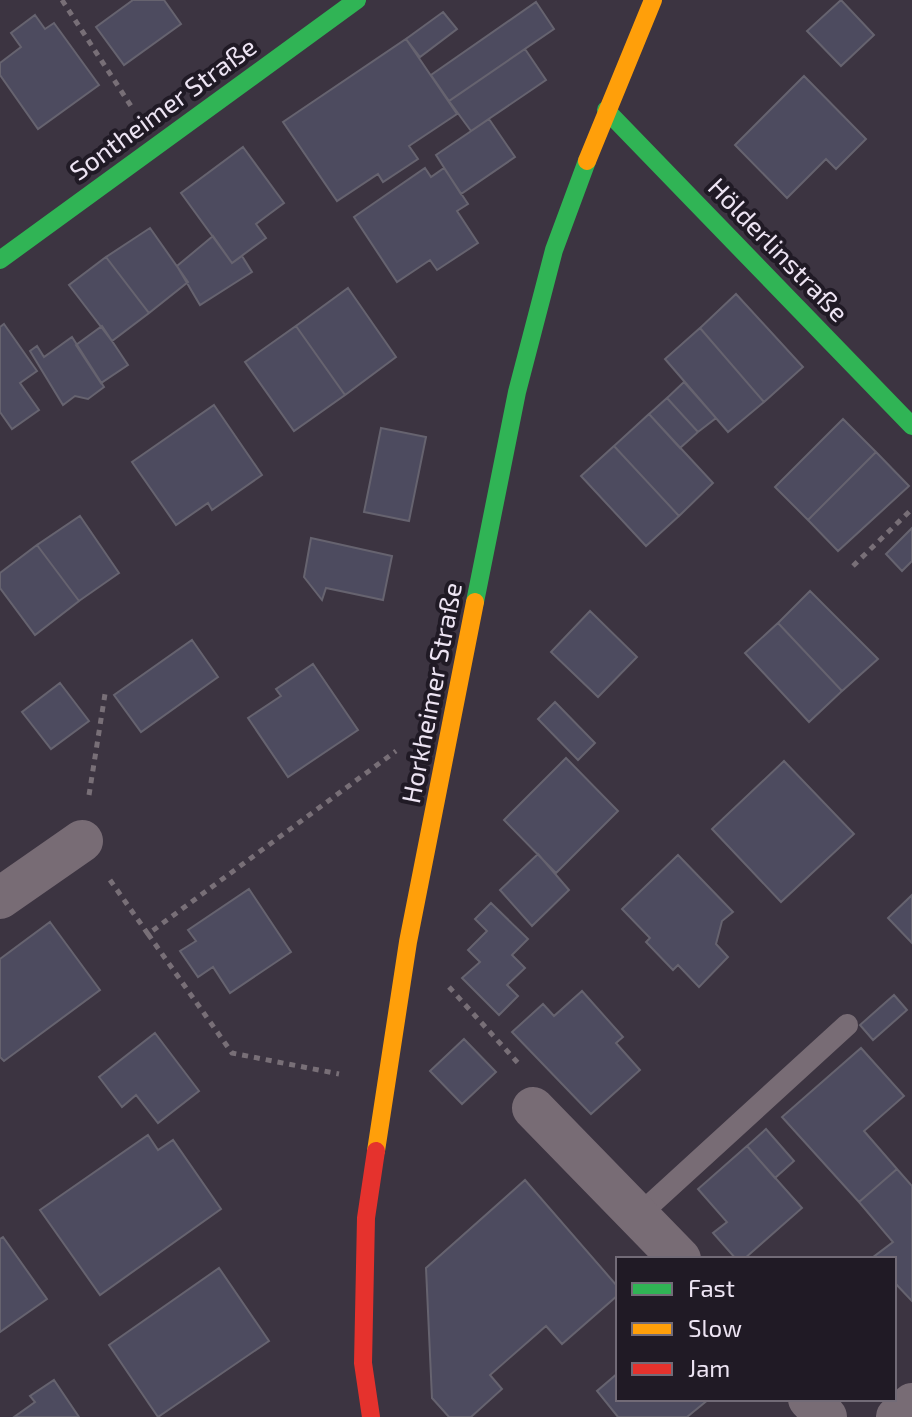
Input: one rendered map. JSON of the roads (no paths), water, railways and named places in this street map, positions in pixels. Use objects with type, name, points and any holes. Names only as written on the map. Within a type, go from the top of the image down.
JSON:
[{"type":"main road","name":"Sontheimer Straße","points":[[0,260],[357,0]]},
{"type":"main road","name":"Horkheimer Straße","points":[[371,1417],[363,1363],[366,1218],[385,1083],[408,942],[517,392],[554,250],[606,110],[653,0]]},
{"type":"main road","name":"Hölderlinstraße","points":[[606,110],[912,426]]},
{"type":"street","points":[[0,898],[82,841]]},
{"type":"street","points":[[533,1108],[678,1257]]},
{"type":"street","points":[[811,1401],[826,1417]]},
{"type":"street","points":[[897,1417],[912,1404]]},
{"type":"lane","points":[[639,1215],[847,1025]]}]
